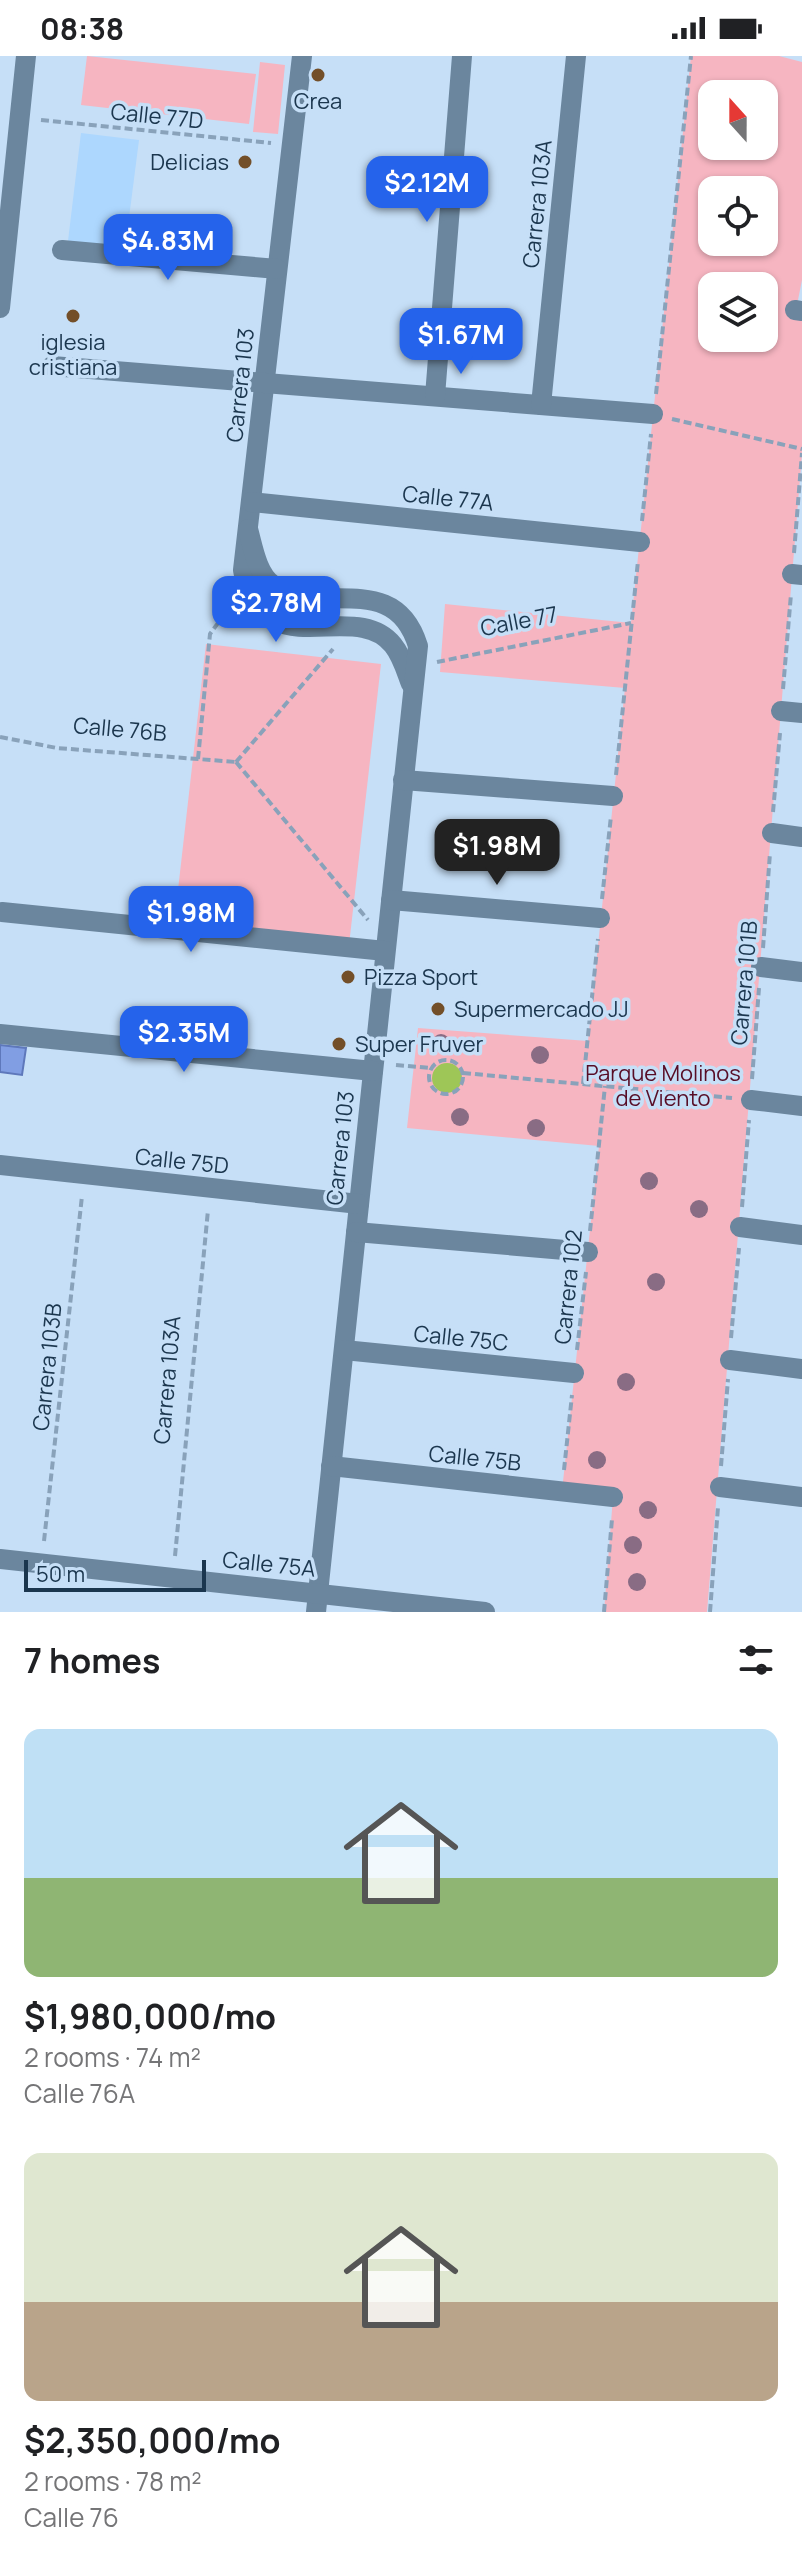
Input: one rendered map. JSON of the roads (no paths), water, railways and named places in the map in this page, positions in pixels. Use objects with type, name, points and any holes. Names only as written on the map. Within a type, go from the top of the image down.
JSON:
[{"type":"street","points":[[0,308],[26,56]]},
{"type":"street","name":"Carrera 103","points":[[248,529],[302,56]]},
{"type":"street","points":[[435,396],[462,56]]},
{"type":"street","name":"Carrera 103A","points":[[541,405],[576,56]]},
{"type":"street","points":[[62,250],[277,269]]},
{"type":"street","points":[[52,366],[653,414]]},
{"type":"street","name":"Calle 77A","points":[[251,502],[640,542]]},
{"type":"street","points":[[248,529],[243,570],[246,586],[258,611],[288,625],[351,629],[381,635],[392,644],[413,690]]},
{"type":"street","points":[[248,529],[262,571],[274,585],[296,593],[381,603],[401,613],[418,646],[413,690]]},
{"type":"street","name":"Carrera 103","points":[[317,1602],[413,690]]},
{"type":"street","points":[[403,780],[613,796]]},
{"type":"street","points":[[772,833],[802,837]]},
{"type":"street","points":[[391,900],[600,918]]},
{"type":"street","points":[[2,912],[386,946]]},
{"type":"street","points":[[761,967],[802,972]]},
{"type":"street","points":[[0,1034],[373,1067]]},
{"type":"street","points":[[751,1100],[802,1106]]},
{"type":"street","name":"Calle 75D","points":[[0,1165],[359,1204]]},
{"type":"street","points":[[740,1227],[802,1235]]},
{"type":"street","points":[[356,1232],[588,1252]]},
{"type":"street","name":"Calle 75C","points":[[344,1350],[574,1373]]},
{"type":"street","points":[[730,1360],[802,1369]]},
{"type":"street","name":"Calle 75B","points":[[331,1466],[613,1497]]},
{"type":"street","points":[[720,1487],[802,1497]]},
{"type":"street","name":"Calle 75A","points":[[0,1559],[173,1578],[317,1602],[485,1612]]},
{"type":"place","name":"Crea","points":[[318,75]]},
{"type":"place","name":"Delicias","points":[[245,162]]},
{"type":"place","name":"iglesia cristiana","points":[[73,316]]},
{"type":"place","name":"Pizza Sport","points":[[348,977]]},
{"type":"place","name":"Supermercado JJ","points":[[438,1009]]},
{"type":"place","name":"Super Fruver","points":[[339,1044]]},
{"type":"park label","name":"Parque Molinos de Viento","points":[[663,1086]]}]
